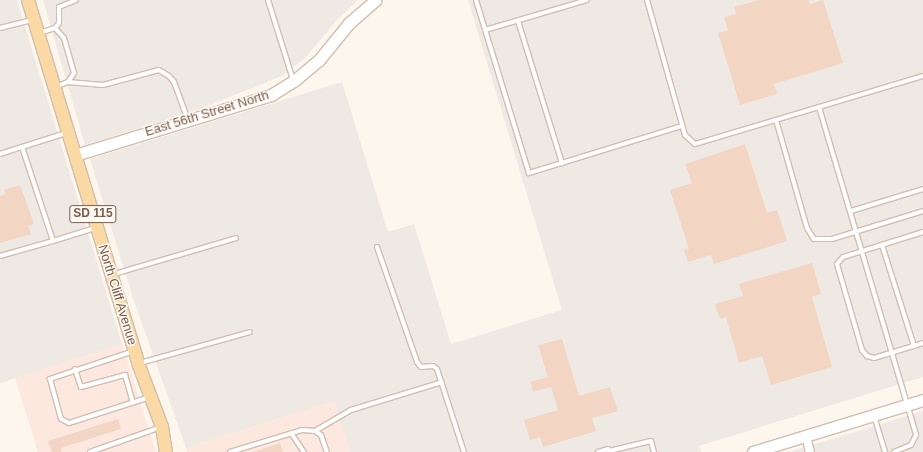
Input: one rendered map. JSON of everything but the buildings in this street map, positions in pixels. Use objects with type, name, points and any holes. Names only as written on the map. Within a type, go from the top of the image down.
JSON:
[{"type":"main road","name":"North Cliff Avenue","points":[[28,0],[138,364],[152,397],[162,427],[174,452]]},
{"type":"main road","name":"North Cliff Avenue","points":[[162,427],[166,452]]},
{"type":"street","name":"East 56th Street North","points":[[75,155],[271,95],[293,81],[319,60],[349,23],[375,0]]},
{"type":"street","points":[[753,452],[923,400]]},
{"type":"street","points":[[806,436],[810,452]]},
{"type":"lane","points":[[56,28],[58,23],[59,7],[76,0]]},
{"type":"lane","points":[[268,0],[293,81]]},
{"type":"lane","points":[[476,0],[529,173],[682,126]]},
{"type":"lane","points":[[485,30],[587,0]]},
{"type":"lane","points":[[647,0],[682,126],[685,135],[691,141],[702,144],[923,76]]},
{"type":"lane","points":[[0,28],[34,19]]},
{"type":"lane","points":[[518,20],[562,163]]},
{"type":"lane","points":[[38,33],[56,28]]},
{"type":"lane","points":[[56,28],[64,38],[74,67],[72,78],[68,82]]},
{"type":"lane","points":[[54,86],[68,82],[103,85],[159,70],[169,76],[174,82],[188,121]]},
{"type":"lane","points":[[819,107],[863,250],[907,405],[915,441],[911,445],[894,452]]},
{"type":"lane","points":[[776,120],[807,228],[814,239],[822,241],[923,210]]},
{"type":"lane","points":[[0,154],[68,132]]},
{"type":"lane","points":[[22,147],[53,241]]},
{"type":"lane","points":[[851,211],[923,189]]},
{"type":"lane","points":[[0,256],[97,228]]},
{"type":"lane","points":[[923,232],[843,257],[837,264],[862,350],[867,356],[874,358],[923,343]]},
{"type":"lane","points":[[111,275],[236,238]]},
{"type":"lane","points":[[882,245],[914,346]]},
{"type":"lane","points":[[377,248],[417,362],[421,367],[434,366],[437,369],[464,452]]},
{"type":"lane","points":[[138,364],[250,332]]},
{"type":"lane","points":[[134,350],[75,369],[50,379],[61,419],[65,423],[152,397]]},
{"type":"lane","points":[[75,369],[81,387],[125,375],[133,403]]},
{"type":"lane","points":[[230,452],[302,430],[315,431],[352,410],[442,382]]},
{"type":"lane","points":[[874,415],[885,452]]},
{"type":"lane","points":[[90,452],[162,427]]},
{"type":"lane","points":[[315,431],[320,435],[327,452]]},
{"type":"lane","points":[[291,434],[304,452]]},
{"type":"lane","points":[[598,452],[608,449],[609,451],[651,441],[654,452]]},
{"type":"shaded area","points":[[0,0],[17,0],[122,344],[0,383]]},
{"type":"shaded area","points":[[43,0],[358,0],[339,18],[305,58],[282,76],[195,111],[85,145]]},
{"type":"shaded area","points":[[468,0],[923,0],[923,377],[699,446],[701,452],[350,452],[334,401],[186,448],[133,298],[90,159],[342,82],[388,232],[414,224],[451,344],[562,310]]},
{"type":"shaded area","points":[[122,344],[156,452],[38,452],[15,378]]},
{"type":"shaded area","points":[[334,401],[350,452],[187,452],[186,448]]},
{"type":"shaded area","points":[[923,411],[923,452],[788,452],[802,448]]}]
